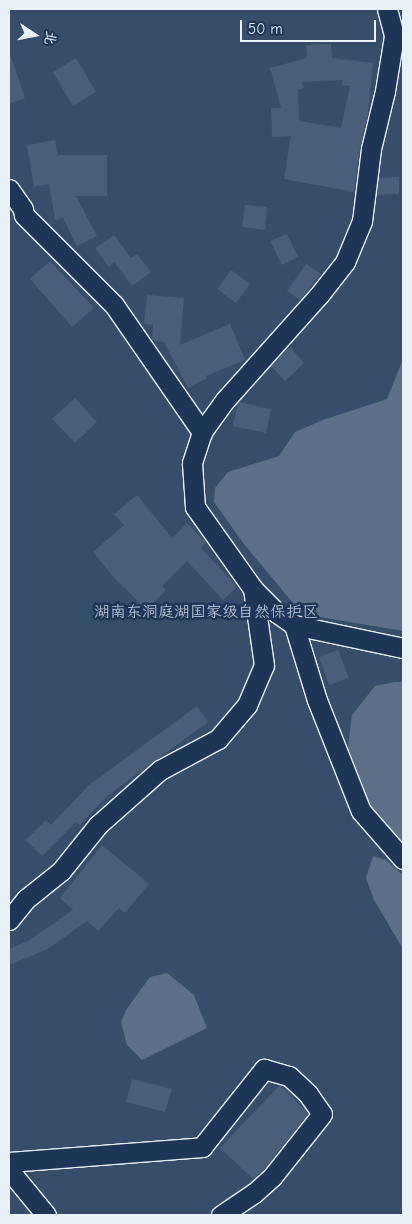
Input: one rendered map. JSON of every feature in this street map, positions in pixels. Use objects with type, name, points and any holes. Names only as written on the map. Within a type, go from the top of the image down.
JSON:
[{"type":"street","points":[[387,9],[394,36],[385,91],[371,150],[362,220],[345,262],[319,295],[225,400],[202,432],[192,463],[195,507],[253,589],[294,626],[403,648]]},
{"type":"street","points":[[9,189],[24,209],[24,215],[114,305],[202,432]]},
{"type":"street","points":[[9,920],[26,899],[61,871],[98,826],[112,813],[160,770],[218,739],[247,705],[264,664],[253,589]]},
{"type":"street","points":[[294,626],[317,700],[361,811],[403,859]]},
{"type":"street","points":[[9,1162],[202,1147],[264,1069],[289,1076],[308,1094],[322,1114],[272,1177],[254,1193],[221,1215]]},
{"type":"street","points":[[9,1170],[46,1215]]},
{"type":"green space","name":"湖南东洞庭湖国家级自然保护区","points":[[9,9],[403,9],[403,1215],[9,1215]]},
{"type":"shaded area","points":[[403,359],[403,631],[302,614],[244,544],[214,502],[215,488],[228,472],[279,456],[295,432],[323,420],[387,399]]},
{"type":"shaded area","points":[[403,682],[403,845],[382,827],[365,798],[348,747],[352,715],[375,686]]},
{"type":"shaded area","points":[[373,856],[386,860],[403,875],[403,949],[374,900],[366,878]]},
{"type":"shaded area","points":[[167,973],[194,995],[207,1028],[142,1060],[127,1045],[121,1022],[126,1010],[150,977]]},
{"type":"building","points":[[331,44],[332,58],[373,63],[368,114],[360,148],[354,192],[284,179],[291,136],[272,137],[271,108],[281,108],[270,68],[307,58],[306,45]],"holes":[[[343,80],[342,85],[350,86],[341,128],[299,121],[298,90],[304,88],[302,82]]]},
{"type":"building","points":[[9,57],[11,57],[25,98],[9,104]]},
{"type":"building","points":[[76,58],[96,92],[73,106],[53,72]]},
{"type":"building","points":[[55,140],[58,155],[107,155],[107,196],[76,196],[97,236],[77,246],[63,218],[55,220],[49,184],[34,187],[27,145]]},
{"type":"building","points":[[399,177],[399,194],[377,195],[379,178]]},
{"type":"building","points":[[245,205],[267,207],[265,230],[242,227]]},
{"type":"building","points":[[287,234],[298,257],[282,265],[270,241]]},
{"type":"building","points":[[114,235],[131,258],[137,254],[151,272],[132,286],[114,262],[109,267],[95,248]]},
{"type":"building","points":[[50,261],[94,308],[72,327],[30,279]]},
{"type":"building","points":[[306,264],[321,274],[300,300],[287,291]]},
{"type":"building","points":[[231,270],[250,284],[236,303],[217,289]]},
{"type":"building","points":[[147,295],[184,298],[180,345],[230,324],[245,360],[206,376],[207,378],[188,388],[164,342],[152,340],[153,325],[144,324]]},
{"type":"building","points":[[290,347],[304,363],[285,381],[271,366]]},
{"type":"building","points":[[75,398],[97,422],[75,443],[52,419]]},
{"type":"building","points":[[238,402],[271,409],[266,433],[233,426]]},
{"type":"building","points":[[137,495],[172,538],[187,523],[206,543],[201,548],[237,587],[223,600],[187,561],[162,586],[166,590],[147,610],[116,580],[93,552],[124,525],[114,514]]},
{"type":"building","points":[[338,650],[349,678],[329,685],[319,657]]},
{"type":"building","points":[[197,706],[208,722],[107,796],[80,825],[76,822],[42,856],[26,840],[46,820],[51,825],[89,785]]},
{"type":"building","points":[[102,845],[149,884],[125,913],[119,908],[98,931],[87,921],[48,949],[9,965],[9,949],[28,941],[73,910],[60,898]]},
{"type":"building","points":[[132,1079],[172,1089],[165,1112],[126,1102]]},
{"type":"building","points":[[280,1085],[308,1114],[265,1168],[253,1179],[220,1148]]}]
